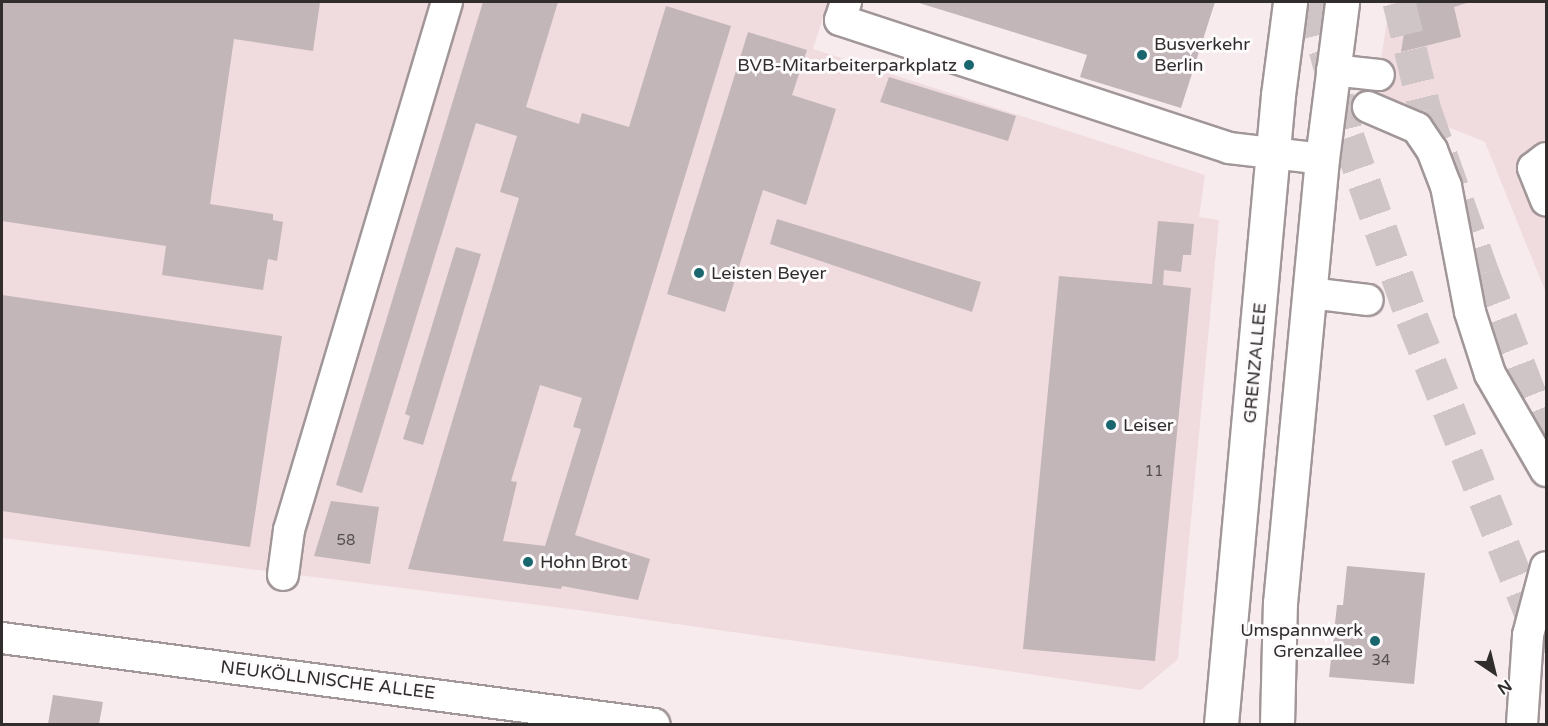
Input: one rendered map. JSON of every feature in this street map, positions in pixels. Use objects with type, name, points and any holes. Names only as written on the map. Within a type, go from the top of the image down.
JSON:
[{"type":"main road","name":"GRENZALLEE","points":[[1221,724],[1273,154],[1290,2]]},
{"type":"main road","points":[[1277,724],[1280,603],[1322,159],[1342,2]]},
{"type":"street","points":[[283,575],[289,530],[447,2]]},
{"type":"street","points":[[846,2],[840,20],[1229,148],[1322,159]]},
{"type":"street","points":[[1332,70],[1379,75]]},
{"type":"street","points":[[1368,107],[1417,128],[1432,150],[1446,186],[1470,312],[1490,374],[1546,471]]},
{"type":"street","points":[[1546,158],[1533,168],[1546,201]]},
{"type":"street","points":[[1309,293],[1368,300]]},
{"type":"street","points":[[1522,724],[1528,634],[1546,567]]},
{"type":"street","name":"NEUKÖLLNISCHE ALLEE","points":[[2,638],[654,724]]},
{"type":"shaded area","points":[[2,2],[828,2],[813,49],[1205,175],[1199,217],[1219,220],[1178,659],[1141,690],[578,610],[2,538]]},
{"type":"shaded area","points":[[1390,2],[1546,2],[1546,293],[1485,142],[1375,97]]},
{"type":"building","points":[[2,2],[320,2],[313,51],[234,39],[210,204],[273,214],[273,220],[283,222],[277,261],[268,259],[263,290],[162,275],[166,246],[2,221]]},
{"type":"building","points":[[483,2],[558,2],[526,107],[579,124],[582,113],[629,127],[666,6],[731,26],[575,535],[650,559],[638,600],[562,586],[561,589],[408,569],[519,198],[500,192],[517,136],[476,123],[362,493],[336,485]],"holes":[[[540,385],[582,398],[573,427],[581,429],[545,546],[503,541],[517,482],[511,481]]]},
{"type":"building","name":"Busverkehr Berlin","points":[[916,2],[1215,2],[1181,108],[1080,77],[1087,55]]},
{"type":"building","points":[[1409,2],[1470,2],[1454,7],[1461,37],[1401,52]]},
{"type":"building","points":[[748,32],[807,50],[792,95],[836,109],[806,205],[763,190],[725,312],[667,294]]},
{"type":"building","points":[[889,77],[1016,116],[1008,141],[880,102]]},
{"type":"building","points":[[777,219],[981,282],[972,312],[770,244]]},
{"type":"building","name":"Leiser","points":[[1158,221],[1194,224],[1191,255],[1183,255],[1181,272],[1164,270],[1163,285],[1191,288],[1155,661],[1023,649],[1059,276],[1152,284]]},
{"type":"building","points":[[456,247],[481,254],[423,445],[403,439],[410,416],[405,414]]},
{"type":"building","points":[[2,295],[282,336],[250,547],[2,511]]},
{"type":"building","points":[[331,501],[379,507],[370,564],[314,556]]},
{"type":"building","name":"Umspannwerk Grenzallee","points":[[1347,566],[1425,573],[1414,684],[1329,677],[1337,605],[1343,605]]},
{"type":"building","points":[[53,695],[103,702],[99,724],[48,724]]},
{"type":"tunnel","points":[[1313,2],[1348,137],[1412,318],[1546,652]]},
{"type":"tunnel","points":[[1399,2],[1425,110],[1483,273],[1546,435]]},
{"type":"place","name":"Busverkehr Berlin","points":[[1142,55]]},
{"type":"place","name":"BVB-Mitarbeiterparkplatz","points":[[969,65]]},
{"type":"place","name":"Leisten Beyer","points":[[699,273]]},
{"type":"place","name":"Leiser","points":[[1111,425]]},
{"type":"place","name":"Hohn Brot","points":[[528,562]]},
{"type":"place","name":"Umspannwerk Grenzallee","points":[[1375,641]]}]
